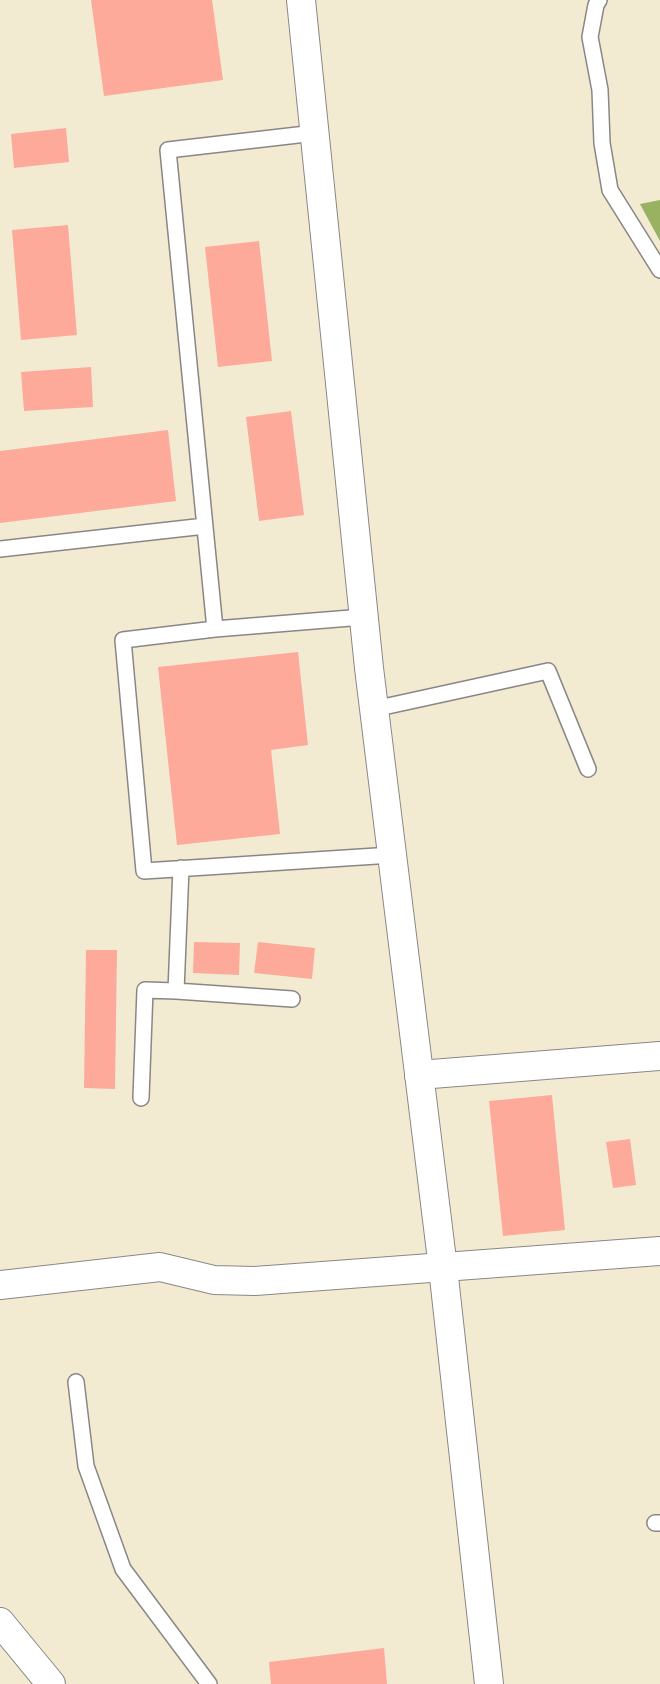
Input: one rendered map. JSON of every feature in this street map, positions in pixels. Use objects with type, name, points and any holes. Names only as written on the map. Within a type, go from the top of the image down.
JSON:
[{"type":"street","points":[[301,0],[363,617],[443,1268],[489,1684]]},
{"type":"street","points":[[419,1076],[660,1056]]},
{"type":"street","points":[[0,1285],[160,1267],[214,1280],[255,1282],[660,1252]]},
{"type":"street","points":[[0,1622],[50,1684]]},
{"type":"lane","points":[[599,0],[590,37],[600,90],[602,143],[610,190],[660,270]]},
{"type":"lane","points":[[215,630],[168,150],[315,133]]},
{"type":"lane","points":[[0,549],[205,526]]},
{"type":"lane","points":[[363,617],[123,640],[144,871],[392,855]]},
{"type":"lane","points":[[374,709],[548,671],[588,769]]},
{"type":"lane","points":[[176,991],[181,868]]},
{"type":"lane","points":[[141,1098],[145,990],[292,999]]},
{"type":"lane","points":[[76,1382],[86,1466],[123,1569],[209,1684]]},
{"type":"green space","points":[[660,200],[660,241],[640,204]]},
{"type":"building","points":[[91,0],[212,0],[223,80],[104,96]]},
{"type":"building","points":[[66,128],[69,162],[14,168],[11,134]]},
{"type":"building","points":[[68,225],[77,335],[21,340],[12,230]]},
{"type":"building","points":[[259,241],[272,361],[218,367],[205,247]]},
{"type":"building","points":[[91,367],[93,407],[24,411],[21,372]]},
{"type":"building","points":[[291,411],[304,515],[259,521],[246,417]]},
{"type":"building","points":[[168,430],[176,501],[0,523],[0,451]]},
{"type":"building","points":[[298,652],[308,745],[271,750],[280,834],[177,845],[158,667]]},
{"type":"building","points":[[194,942],[240,943],[239,975],[193,973]]},
{"type":"building","points":[[258,942],[315,948],[312,979],[254,973]]},
{"type":"building","points":[[86,950],[117,950],[115,1089],[84,1088]]},
{"type":"building","points":[[552,1095],[565,1230],[503,1236],[489,1101]]},
{"type":"building","points":[[630,1139],[636,1185],[613,1188],[606,1142]]},
{"type":"building","points":[[384,1648],[387,1684],[271,1684],[269,1662]]}]
